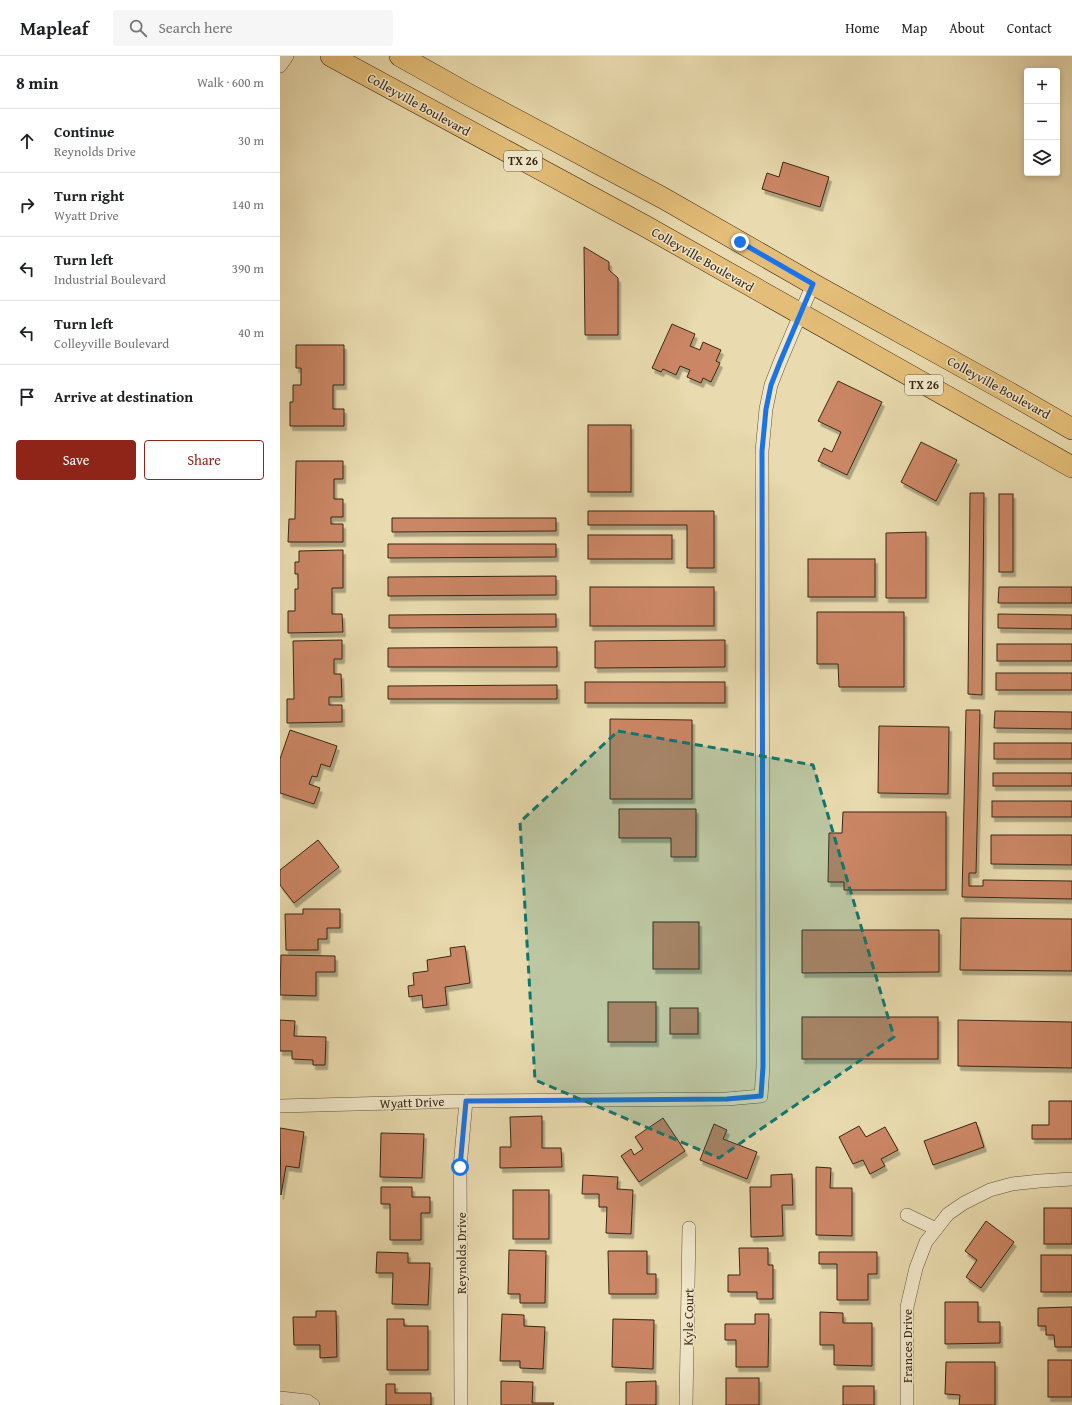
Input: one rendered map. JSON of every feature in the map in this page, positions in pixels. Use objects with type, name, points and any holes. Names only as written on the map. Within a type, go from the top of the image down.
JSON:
[{"type":"main road","name":"Colleyville Boulevard","points":[[331,56],[646,226],[1072,468]]},
{"type":"main road","name":"Colleyville Boulevard","points":[[400,56],[466,93],[663,198],[813,284],[1072,428]]},
{"type":"street","points":[[280,66],[287,56]]},
{"type":"street","points":[[800,314],[813,284]]},
{"type":"street","name":"Wyatt Drive","points":[[280,1106],[466,1101],[727,1099],[761,1096],[763,1067],[762,451],[766,409],[771,385],[800,314]]},
{"type":"street","name":"Reynolds Drive","points":[[461,1405],[460,1167],[466,1101]]},
{"type":"street","name":"Frances Drive","points":[[907,1405],[907,1307],[918,1261],[926,1242],[948,1214],[964,1203],[990,1190],[1012,1184],[1072,1179]]},
{"type":"street","points":[[907,1215],[936,1229]]},
{"type":"street","name":"Kyle Court","points":[[686,1405],[689,1228]]},
{"type":"street","points":[[280,1398],[307,1401],[313,1405]]},
{"type":"highlighted area","points":[[618,731],[813,765],[894,1037],[719,1158],[535,1080],[520,822]]},
{"type":"building","points":[[783,162],[829,177],[820,207],[762,189],[767,173],[779,177]]},
{"type":"building","points":[[584,247],[609,262],[609,270],[618,278],[618,335],[585,335]]},
{"type":"building","points":[[672,324],[695,334],[690,346],[700,350],[703,342],[721,350],[716,361],[720,363],[711,382],[703,378],[701,383],[687,377],[690,370],[680,366],[676,375],[663,369],[661,372],[652,368]]},
{"type":"building","points":[[296,345],[344,345],[344,385],[333,385],[333,409],[344,409],[344,426],[290,426],[290,402],[293,402],[293,385],[301,385],[301,368],[296,368]]},
{"type":"building","points":[[838,381],[882,402],[847,475],[818,461],[824,448],[832,452],[841,432],[818,421]]},
{"type":"building","points":[[588,425],[631,425],[631,492],[588,492]]},
{"type":"building","points":[[921,442],[957,460],[936,501],[901,482]]},
{"type":"building","points":[[296,461],[343,461],[343,479],[334,479],[334,499],[343,499],[343,517],[331,517],[331,524],[343,524],[343,542],[288,542],[289,519],[295,519]]},
{"type":"building","points":[[970,493],[984,493],[982,695],[968,694]]},
{"type":"building","points":[[999,494],[1013,494],[1013,572],[999,572]]},
{"type":"building","points":[[588,511],[714,511],[714,568],[687,568],[687,525],[588,525]]},
{"type":"building","points":[[392,518],[556,518],[556,531],[392,532]]},
{"type":"building","points":[[926,532],[926,598],[886,598],[886,533]]},
{"type":"building","points":[[588,535],[672,535],[672,559],[588,559]]},
{"type":"building","points":[[388,544],[556,544],[556,557],[388,558]]},
{"type":"building","points":[[343,550],[343,588],[332,588],[332,614],[342,614],[343,632],[288,633],[288,611],[295,611],[295,589],[298,589],[298,574],[295,574],[295,562],[299,562],[299,551]]},
{"type":"building","points":[[808,559],[875,559],[875,597],[808,597]]},
{"type":"building","points":[[556,576],[556,595],[388,596],[388,577]]},
{"type":"building","points":[[590,587],[714,587],[714,626],[590,626]]},
{"type":"building","points":[[999,587],[1072,587],[1072,603],[998,603]]},
{"type":"building","points":[[817,612],[904,612],[904,687],[839,687],[838,664],[817,664]]},
{"type":"building","points":[[556,614],[556,627],[389,628],[389,615]]},
{"type":"building","points":[[998,614],[1072,615],[1072,629],[998,628]]},
{"type":"building","points":[[342,640],[342,659],[334,659],[334,674],[341,674],[342,697],[329,697],[329,705],[342,705],[342,722],[287,723],[287,699],[294,699],[293,641]]},
{"type":"building","points":[[725,640],[725,667],[595,668],[595,641]]},
{"type":"building","points":[[997,644],[1072,644],[1072,661],[997,661]]},
{"type":"building","points":[[557,647],[557,667],[388,667],[388,648]]},
{"type":"building","points":[[996,673],[1072,673],[1072,690],[996,690]]},
{"type":"building","points":[[585,682],[725,682],[725,703],[585,703]]},
{"type":"building","points":[[557,685],[557,699],[388,699],[388,686]]},
{"type":"building","points":[[966,710],[980,710],[976,873],[969,873],[969,886],[983,886],[983,880],[1072,881],[1072,899],[962,897]]},
{"type":"building","points":[[995,711],[1072,712],[1072,729],[994,728]]},
{"type":"building","points":[[610,719],[692,720],[692,799],[610,799]]},
{"type":"building","points":[[879,726],[949,727],[948,794],[878,793]]},
{"type":"building","points":[[290,730],[337,746],[330,767],[321,764],[317,777],[312,776],[309,784],[320,788],[314,804],[280,793],[280,759]]},
{"type":"building","points":[[994,743],[1072,743],[1072,759],[994,759]]},
{"type":"building","points":[[993,773],[1072,773],[1072,786],[993,786]]},
{"type":"building","points":[[992,801],[1072,801],[1072,817],[992,817]]},
{"type":"building","points":[[619,809],[696,809],[696,857],[671,857],[671,838],[619,838]]},
{"type":"building","points":[[843,812],[946,812],[946,890],[844,890],[844,882],[828,882],[829,833],[842,833]]},
{"type":"building","points":[[991,835],[1072,835],[1072,865],[991,864]]},
{"type":"building","points":[[318,840],[339,867],[294,903],[280,885],[280,870]]},
{"type":"building","points":[[303,909],[340,909],[340,928],[327,928],[327,939],[318,939],[318,950],[286,950],[285,914],[303,914]]},
{"type":"building","points":[[961,918],[1072,919],[1072,971],[960,970]]},
{"type":"building","points":[[653,922],[699,922],[699,969],[653,969]]},
{"type":"building","points":[[802,930],[939,930],[939,972],[802,973]]},
{"type":"building","points":[[465,946],[470,983],[445,987],[447,1005],[423,1008],[422,995],[409,997],[408,986],[414,985],[413,973],[428,971],[427,960],[451,956],[450,948]]},
{"type":"building","points":[[281,955],[335,956],[335,972],[316,972],[316,996],[280,995]]},
{"type":"building","points":[[608,1002],[656,1002],[656,1042],[608,1042]]},
{"type":"building","points":[[670,1008],[698,1008],[698,1034],[670,1034]]},
{"type":"building","points":[[802,1017],[938,1017],[938,1059],[802,1059]]},
{"type":"building","points":[[280,1020],[295,1021],[294,1036],[326,1037],[325,1065],[313,1065],[313,1060],[292,1059],[292,1051],[280,1051]]},
{"type":"building","points":[[958,1020],[1072,1022],[1072,1068],[958,1066]]},
{"type":"building","points":[[1049,1101],[1072,1101],[1072,1139],[1032,1139],[1032,1125],[1049,1125]]},
{"type":"building","points":[[542,1116],[542,1148],[561,1148],[562,1167],[500,1168],[500,1147],[511,1147],[510,1117]]},
{"type":"building","points":[[663,1118],[685,1151],[639,1182],[621,1156],[631,1149],[634,1155],[643,1149],[635,1137]]},
{"type":"building","points":[[976,1122],[984,1147],[933,1165],[924,1141]]},
{"type":"building","points":[[714,1124],[727,1130],[723,1139],[757,1152],[747,1179],[700,1160]]},
{"type":"building","points":[[859,1126],[866,1137],[885,1127],[898,1150],[881,1159],[885,1166],[870,1174],[863,1160],[853,1164],[839,1137]]},
{"type":"building","points":[[280,1128],[304,1132],[299,1168],[286,1166],[281,1195]]},
{"type":"building","points":[[381,1133],[424,1134],[422,1178],[380,1177]]},
{"type":"building","points":[[816,1167],[831,1168],[830,1188],[852,1188],[852,1236],[816,1235]]},
{"type":"building","points":[[792,1174],[793,1205],[782,1205],[783,1236],[751,1237],[750,1187],[771,1187],[771,1175]]},
{"type":"building","points":[[583,1175],[618,1177],[617,1189],[633,1190],[631,1234],[606,1233],[607,1207],[599,1207],[599,1194],[582,1194]]},
{"type":"building","points":[[381,1187],[412,1187],[412,1197],[430,1197],[430,1213],[421,1213],[421,1240],[390,1240],[390,1204],[381,1204]]},
{"type":"building","points":[[513,1190],[549,1190],[549,1239],[513,1239]]},
{"type":"building","points":[[1044,1208],[1072,1208],[1072,1244],[1044,1244]]},
{"type":"building","points":[[986,1221],[1014,1242],[981,1288],[966,1277],[977,1260],[965,1251]]},
{"type":"building","points":[[739,1248],[768,1248],[768,1265],[773,1265],[773,1299],[757,1299],[757,1292],[728,1292],[728,1275],[740,1275]]},
{"type":"building","points":[[509,1250],[546,1251],[545,1303],[520,1303],[520,1294],[508,1294]]},
{"type":"building","points":[[608,1251],[647,1251],[647,1274],[656,1274],[656,1294],[609,1294]]},
{"type":"building","points":[[377,1252],[408,1253],[408,1263],[430,1263],[428,1305],[392,1304],[393,1273],[376,1273]]},
{"type":"building","points":[[819,1252],[877,1252],[877,1274],[868,1274],[868,1300],[837,1300],[837,1264],[819,1264]]},
{"type":"building","points":[[1041,1255],[1072,1255],[1072,1292],[1041,1292]]},
{"type":"building","points":[[945,1302],[978,1302],[978,1322],[1000,1322],[1000,1343],[945,1344]]},
{"type":"building","points":[[1072,1307],[1072,1347],[1055,1347],[1054,1335],[1046,1335],[1046,1326],[1038,1326],[1038,1308]]},
{"type":"building","points":[[316,1311],[336,1311],[337,1357],[320,1358],[320,1345],[294,1345],[293,1317],[316,1317]]},
{"type":"building","points":[[820,1312],[843,1313],[843,1323],[872,1323],[872,1366],[834,1365],[834,1345],[820,1345]]},
{"type":"building","points":[[502,1314],[524,1315],[524,1326],[545,1327],[543,1369],[520,1368],[520,1361],[500,1361]]},
{"type":"building","points":[[755,1314],[769,1314],[768,1367],[736,1367],[736,1340],[725,1340],[725,1324],[755,1324]]},
{"type":"building","points":[[387,1319],[404,1319],[404,1326],[428,1326],[428,1370],[387,1370]]},
{"type":"building","points":[[613,1319],[654,1320],[653,1369],[612,1367]]},
{"type":"building","points":[[1048,1360],[1072,1360],[1072,1397],[1048,1397]]},
{"type":"building","points":[[946,1362],[995,1362],[995,1405],[959,1405],[960,1395],[945,1394]]},
{"type":"building","points":[[726,1378],[759,1378],[759,1405],[726,1405]]},
{"type":"building","points":[[501,1381],[533,1382],[532,1403],[554,1403],[553,1405],[501,1405]]},
{"type":"building","points":[[656,1381],[656,1405],[626,1405],[626,1382]]},
{"type":"building","points":[[386,1384],[395,1384],[395,1393],[431,1393],[431,1405],[386,1405]]},
{"type":"building","points":[[843,1386],[874,1386],[874,1405],[843,1405]]},
{"type":"route","points":[[460,1167],[466,1101],[727,1099],[761,1096],[763,1067],[762,451],[766,409],[771,385],[813,284],[740,242]]}]
